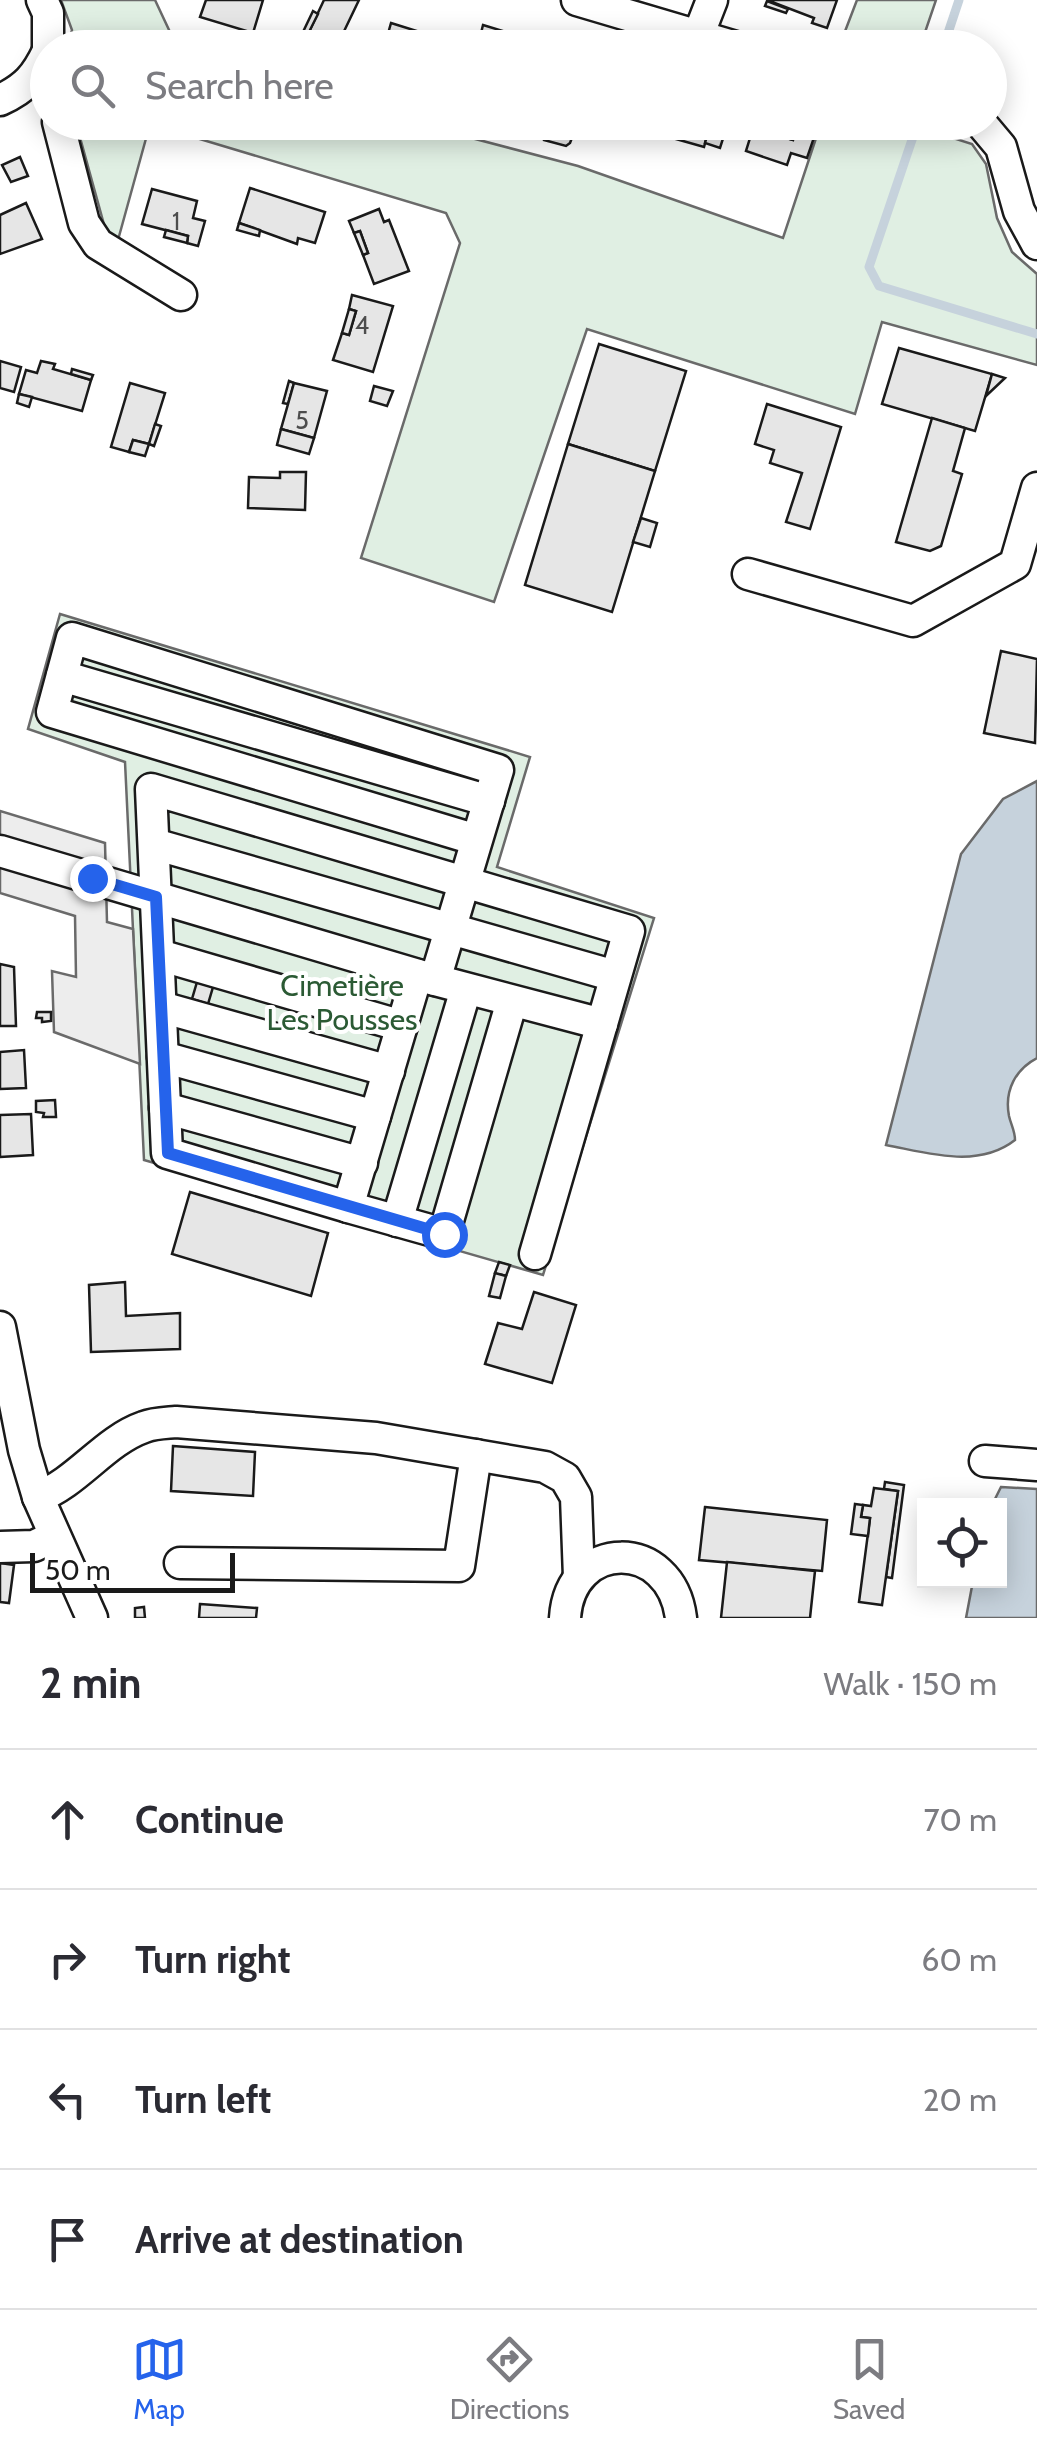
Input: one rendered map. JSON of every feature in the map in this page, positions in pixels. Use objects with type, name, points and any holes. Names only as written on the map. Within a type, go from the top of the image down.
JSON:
[{"type":"street","points":[[42,0],[48,13],[47,30]]},
{"type":"street","points":[[577,0],[678,30]]},
{"type":"street","points":[[700,30],[712,0]]},
{"type":"street","points":[[0,100],[30,82]]},
{"type":"street","points":[[63,140],[84,223],[98,244],[181,295]]},
{"type":"street","points":[[995,140],[1001,147],[1019,211],[1037,244]]},
{"type":"street","points":[[748,574],[913,622],[1015,564],[1037,488]]},
{"type":"street","points":[[348,1207],[402,1026],[450,928],[477,840],[488,801],[62,676],[52,712],[477,840]]},
{"type":"street","points":[[512,1000],[444,1234],[168,1153],[151,789],[629,930],[535,1254]]},
{"type":"street","points":[[154,844],[616,976]]},
{"type":"street","points":[[0,851],[426,978],[602,1024]]},
{"type":"street","points":[[159,955],[402,1026]]},
{"type":"street","points":[[397,1220],[466,989]]},
{"type":"street","points":[[161,1006],[389,1071]]},
{"type":"street","points":[[164,1057],[376,1116]]},
{"type":"street","points":[[166,1108],[362,1163]]},
{"type":"street","points":[[0,1327],[5,1381],[38,1497],[92,1618]]},
{"type":"street","points":[[38,1497],[54,1491],[124,1436],[147,1426],[176,1422],[376,1438],[545,1466],[565,1478],[576,1497],[579,1577]]},
{"type":"street","points":[[180,1564],[459,1566],[476,1454]]},
{"type":"street","points":[[985,1461],[1037,1465]]},
{"type":"street","points":[[0,1547],[34,1546],[53,1536]]},
{"type":"street","points":[[565,1618],[568,1594],[579,1577],[598,1562],[617,1557],[637,1559],[656,1567],[670,1581],[678,1598],[680,1618]]},
{"type":"green space","points":[[61,0],[155,0],[169,30],[72,30]]},
{"type":"green space","points":[[857,0],[936,0],[926,30],[846,30]]},
{"type":"green space","points":[[81,140],[146,140],[118,240],[108,239]]},
{"type":"green space","points":[[203,140],[479,140],[578,166],[783,238],[815,140],[959,140],[972,144],[986,164],[997,218],[1012,252],[1037,274],[1037,365],[882,322],[855,414],[587,329],[494,602],[361,558],[460,243],[446,213]]},
{"type":"green space","name":"Cimetière Les Pousses","points":[[60,614],[530,757],[497,867],[654,918],[543,1275],[144,1160],[125,762],[28,729]]},
{"type":"shaded area","points":[[1037,781],[1037,1058],[1023,1068],[1010,1089],[1008,1106],[1015,1140],[1001,1149],[969,1156],[936,1155],[886,1145],[961,854],[1003,799]]},
{"type":"shaded area","points":[[0,811],[105,843],[107,922],[133,929],[140,1064],[54,1032],[52,971],[76,977],[75,916],[0,893]]},
{"type":"shaded area","points":[[1001,1487],[1037,1489],[1037,1618],[966,1618],[972,1588],[1007,1588],[1007,1498],[996,1498]]},
{"type":"building","points":[[206,0],[263,0],[254,30],[200,17]]},
{"type":"building","points":[[324,0],[359,0],[345,30],[310,30]]},
{"type":"building","points":[[767,0],[837,0],[827,28],[812,23],[814,18]]},
{"type":"building","points":[[767,1],[788,9],[786,13],[765,6]]},
{"type":"building","points":[[313,11],[318,14],[310,30],[304,30]]},
{"type":"building","points":[[391,23],[414,30],[389,30]]},
{"type":"building","points":[[544,140],[571,140],[566,146]]},
{"type":"building","points":[[680,140],[706,140],[704,147]]},
{"type":"building","points":[[706,140],[723,140],[720,148],[705,143]]},
{"type":"building","points":[[749,140],[813,140],[807,158],[791,153],[787,165],[746,151]]},
{"type":"building","points":[[20,157],[28,176],[11,182],[2,165]]},
{"type":"building","points":[[250,188],[325,212],[315,243],[298,238],[297,244],[239,223]]},
{"type":"building","points":[[152,189],[197,201],[193,218],[205,221],[198,246],[187,243],[188,236],[142,224]]},
{"type":"building","points":[[26,203],[42,239],[0,254],[0,215]]},
{"type":"building","points":[[379,209],[384,222],[389,220],[409,271],[374,284],[363,255],[368,253],[360,231],[354,233],[349,221]]},
{"type":"building","points":[[239,223],[260,230],[259,236],[237,230]]},
{"type":"building","points":[[166,230],[188,236],[187,243],[164,237]]},
{"type":"building","points":[[360,231],[368,253],[363,255],[354,233]]},
{"type":"building","points":[[352,295],[393,306],[373,372],[333,360],[342,333],[349,335],[356,311],[349,309]]},
{"type":"building","points":[[349,309],[356,311],[349,335],[342,333]]},
{"type":"building","points":[[599,344],[686,371],[655,471],[568,444]]},
{"type":"building","points":[[899,348],[992,374],[975,431],[882,404]]},
{"type":"building","points":[[0,361],[21,367],[14,392],[0,388]]},
{"type":"building","points":[[41,361],[55,364],[53,369],[91,380],[82,411],[19,394],[26,370],[37,373]]},
{"type":"building","points":[[72,369],[93,375],[91,380],[71,374]]},
{"type":"building","points":[[992,374],[1005,378],[986,396]]},
{"type":"building","points":[[289,381],[294,383],[288,404],[283,403]]},
{"type":"building","points":[[130,383],[165,393],[149,444],[133,440],[129,452],[111,447]]},
{"type":"building","points":[[294,383],[327,391],[314,438],[281,429]]},
{"type":"building","points":[[374,386],[393,391],[387,406],[370,401]]},
{"type":"building","points":[[19,394],[32,397],[29,407],[17,403]]},
{"type":"building","points":[[767,404],[841,427],[810,529],[786,522],[802,473],[770,463],[774,450],[755,444]]},
{"type":"building","points":[[932,418],[965,428],[953,471],[962,474],[941,546],[930,551],[896,542]]},
{"type":"building","points":[[155,424],[161,426],[154,446],[149,444]]},
{"type":"building","points":[[281,429],[314,438],[309,454],[277,445]]},
{"type":"building","points":[[133,440],[149,444],[145,456],[129,452]]},
{"type":"building","points":[[568,444],[655,471],[612,612],[525,585]]},
{"type":"building","points":[[280,472],[306,472],[305,510],[248,508],[249,477],[280,478]]},
{"type":"building","points":[[641,518],[657,523],[650,547],[633,542]]},
{"type":"building","points":[[1001,651],[1037,659],[1035,743],[984,733]]},
{"type":"building","points":[[0,964],[14,967],[16,1026],[0,1026]]},
{"type":"building","points":[[197,982],[213,987],[208,1004],[192,999]]},
{"type":"building","points":[[37,1012],[51,1012],[51,1021],[42,1022],[42,1018],[36,1018]]},
{"type":"building","points":[[24,1050],[26,1088],[0,1089],[0,1052]]},
{"type":"building","points":[[55,1100],[56,1117],[43,1117],[44,1113],[36,1112],[36,1101]]},
{"type":"building","points":[[31,1114],[33,1155],[0,1157],[0,1115]]},
{"type":"building","points":[[190,1192],[328,1233],[311,1296],[172,1254]]},
{"type":"building","points":[[499,1262],[510,1265],[506,1276],[495,1273]]},
{"type":"building","points":[[495,1273],[506,1276],[500,1298],[489,1296]]},
{"type":"building","points":[[125,1282],[126,1316],[180,1313],[180,1349],[91,1352],[89,1285]]},
{"type":"building","points":[[534,1292],[576,1305],[552,1383],[485,1364],[498,1323],[522,1329]]},
{"type":"building","points":[[173,1446],[255,1452],[253,1496],[171,1491]]},
{"type":"building","points":[[885,1482],[904,1485],[892,1578],[886,1577],[898,1491],[884,1489]]},
{"type":"building","points":[[874,1488],[898,1491],[882,1605],[859,1602],[870,1518],[861,1517],[863,1505],[871,1506]]},
{"type":"building","points":[[855,1504],[863,1505],[861,1517],[870,1518],[868,1536],[851,1534]]},
{"type":"building","points":[[705,1507],[827,1520],[822,1571],[699,1560]]},
{"type":"building","points":[[727,1562],[815,1571],[810,1618],[721,1618]]},
{"type":"building","points":[[0,1563],[14,1565],[9,1603],[0,1602]]},
{"type":"building","points":[[200,1604],[257,1608],[256,1618],[199,1618]]},
{"type":"building","points":[[144,1607],[145,1618],[135,1618],[135,1608]]},
{"type":"waterway","points":[[949,30],[959,0]]},
{"type":"waterway","points":[[912,140],[869,267],[879,286],[1037,334]]},
{"type":"route","points":[[92,878],[156,897],[168,1153],[444,1234]]}]
